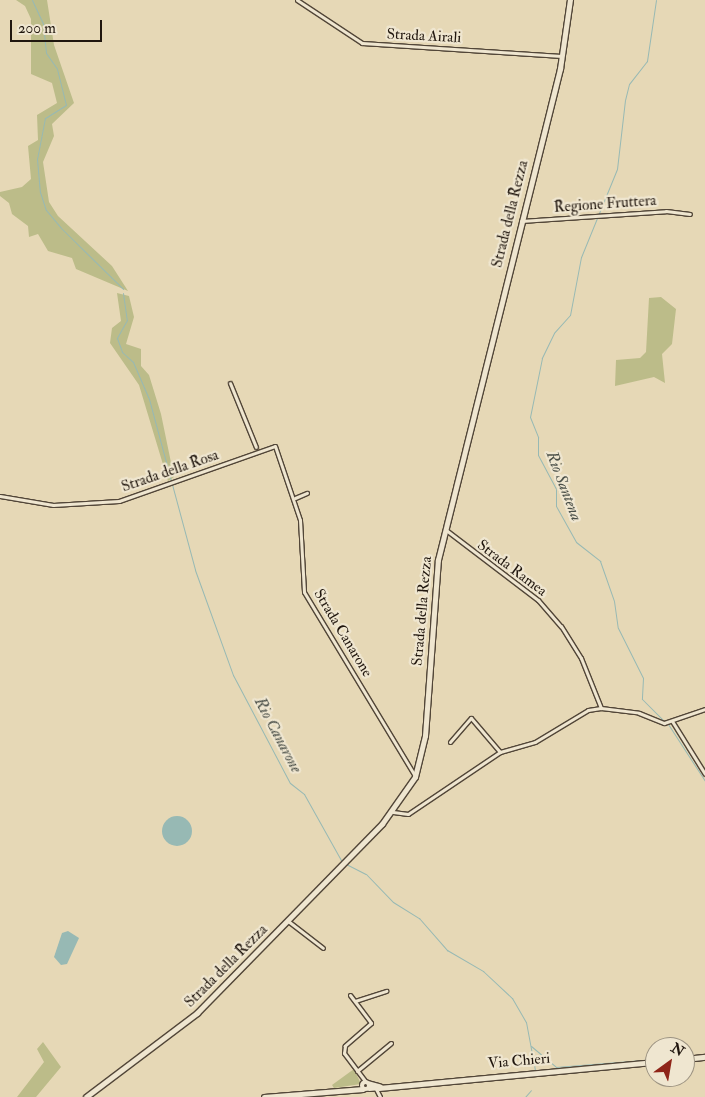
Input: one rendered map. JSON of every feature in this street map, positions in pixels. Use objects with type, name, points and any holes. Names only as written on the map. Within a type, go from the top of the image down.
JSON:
[{"type":"main road","name":"Strada della Rezza","points":[[86,1097],[197,1013],[393,812],[415,776],[425,736],[436,576],[521,221],[563,56],[570,0]]},
{"type":"main road","name":"Via Chieri","points":[[264,1097],[364,1085],[378,1088],[645,1063]]},
{"type":"street","name":"Strada Airali","points":[[297,0],[362,43],[563,56]]},
{"type":"street","name":"Regione Fruttera","points":[[521,221],[666,211],[690,214]]},
{"type":"street","points":[[230,383],[256,449]]},
{"type":"street","name":"Strada Canarone","points":[[256,449],[277,448],[295,498],[304,551],[301,578],[304,592],[415,776]]},
{"type":"street","name":"Strada della Rosa","points":[[0,496],[75,505],[119,501],[256,449]]},
{"type":"street","points":[[295,498],[307,493]]},
{"type":"street","name":"Strada Ramea","points":[[446,530],[538,600],[561,626],[581,658],[601,708]]},
{"type":"street","points":[[393,812],[408,814],[500,752],[535,742],[584,713],[601,708],[640,713],[667,722],[705,774]]},
{"type":"street","points":[[667,722],[705,709]]},
{"type":"street","points":[[450,742],[471,718],[500,752]]},
{"type":"street","points":[[288,921],[323,948]]},
{"type":"street","points":[[355,1001],[386,991]]},
{"type":"street","points":[[350,995],[371,1023],[343,1049],[364,1085]]},
{"type":"street","points":[[357,1071],[391,1043]]},
{"type":"street","points":[[378,1088],[380,1097]]},
{"type":"green space","points":[[16,0],[47,0],[54,45],[74,103],[52,124],[54,136],[43,162],[49,202],[58,216],[112,266],[128,291],[76,269],[72,258],[48,251],[38,234],[29,237],[28,226],[12,214],[9,203],[0,196],[0,192],[22,187],[31,179],[28,146],[38,140],[37,115],[57,103],[52,83],[31,74],[31,19],[25,6]]},
{"type":"green space","points":[[117,293],[129,296],[134,317],[126,344],[141,349],[141,366],[149,375],[161,414],[174,477],[168,481],[139,385],[110,343],[112,328],[121,321]]},
{"type":"green space","points":[[661,297],[676,309],[672,344],[662,354],[665,383],[654,377],[615,386],[616,360],[640,358],[646,352],[649,298]]},
{"type":"green space","points":[[43,1042],[61,1067],[36,1097],[17,1097],[44,1062],[37,1049]]},
{"type":"green space","points":[[354,1069],[361,1084],[334,1088],[332,1085]]},
{"type":"water","points":[[177,816],[188,820],[192,831],[188,842],[177,846],[166,842],[162,831],[166,820]]},
{"type":"water","points":[[68,931],[79,938],[67,964],[61,965],[54,957],[62,933]]},
{"type":"waterway","points":[[32,0],[43,24],[46,53],[57,69],[66,105],[45,118],[37,159],[40,192],[46,210],[61,228],[123,289]]},
{"type":"waterway","name":"Rio Santena","points":[[656,0],[647,61],[629,84],[625,100],[617,169],[581,257],[570,315],[554,333],[542,358],[530,417],[538,437],[538,455],[556,489],[556,506],[576,542],[600,561],[614,601],[618,628],[643,678],[642,699],[665,722]]},
{"type":"waterway","name":"Rio Canarone","points":[[123,293],[127,320],[117,338],[122,352],[133,362],[149,399],[195,570],[233,675],[290,783],[304,794],[342,862]]},
{"type":"waterway","name":"Rio Santena","points":[[668,724],[705,781]]},
{"type":"waterway","name":"Rio Canarone","points":[[346,864],[366,874],[393,902],[419,918],[447,950],[483,971],[512,998],[526,1022],[535,1070]]},
{"type":"waterway","points":[[531,1046],[556,1067],[645,1060]]},
{"type":"waterway","points":[[695,1056],[705,1055]]},
{"type":"waterway","name":"Rio Canarone","points":[[525,1097],[531,1090]]}]
